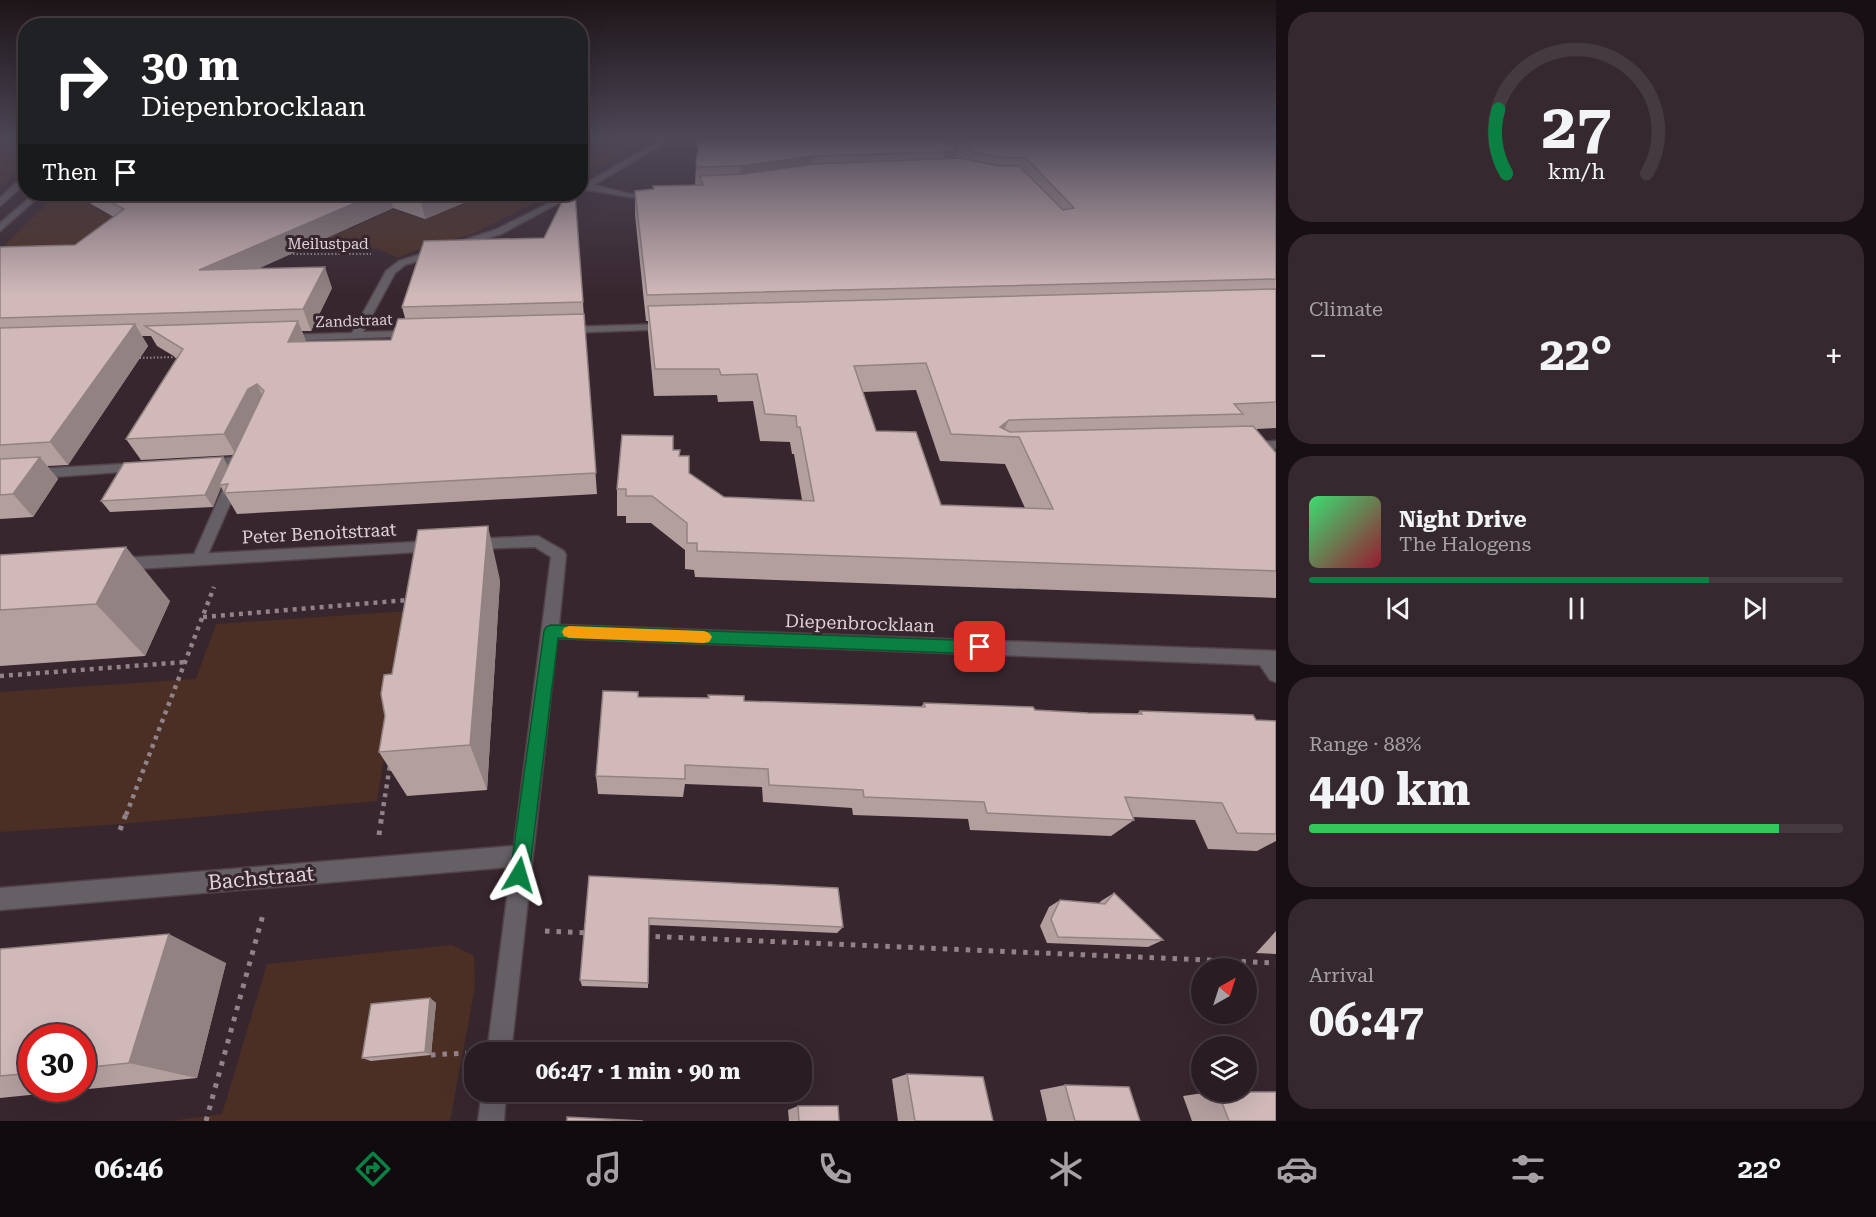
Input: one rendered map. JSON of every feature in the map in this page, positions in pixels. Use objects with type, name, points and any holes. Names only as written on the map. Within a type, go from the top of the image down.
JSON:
[{"type":"street","points":[[0,203],[13,190]]},
{"type":"street","points":[[600,190],[630,196],[662,195]]},
{"type":"street","points":[[0,228],[30,201]]},
{"type":"street","points":[[356,336],[391,271],[402,263],[498,232],[559,201]]},
{"type":"street","points":[[548,330],[680,326]]},
{"type":"street","name":"Zandstraat","points":[[275,339],[428,334]]},
{"type":"street","points":[[1269,463],[1249,446],[1276,445]]},
{"type":"street","points":[[196,464],[245,456],[199,559]]},
{"type":"street","points":[[0,476],[150,467]]},
{"type":"street","name":"Peter Benoitstraat","points":[[105,565],[538,541],[560,555],[551,631]]},
{"type":"street","points":[[500,1042],[521,856],[551,631]]},
{"type":"street","name":"Diepenbrocklaan","points":[[551,631],[1271,658]]},
{"type":"street","points":[[1271,658],[1276,675]]},
{"type":"street","name":"Bachstraat","points":[[0,899],[521,856]]},
{"type":"street","points":[[491,1121],[494,1102]]},
{"type":"path","name":"Meilustpad","points":[[286,254],[375,254],[402,263]]},
{"type":"path","points":[[120,830],[225,557]]},
{"type":"path","points":[[203,617],[416,600]]},
{"type":"path","points":[[0,676],[186,662]]},
{"type":"path","points":[[374,868],[391,763]]},
{"type":"path","points":[[206,1121],[273,877]]},
{"type":"path","points":[[513,930],[597,934]]},
{"type":"path","points":[[632,935],[1276,963]]},
{"type":"shaded area","points":[[50,201],[98,201],[92,203],[96,208],[116,217],[287,207],[350,229],[393,209],[416,217],[463,201],[539,201],[474,233],[398,258],[378,249],[347,247],[0,254],[0,250]]},
{"type":"shaded area","points":[[408,611],[377,801],[122,824],[0,832],[0,692],[196,679],[216,624]]},
{"type":"shaded area","points":[[452,945],[474,956],[475,987],[450,1121],[170,1121],[222,1114],[267,964]]},
{"type":"building","points":[[1043,190],[1063,210],[1074,208],[1057,190],[1276,190],[1276,279],[647,295],[635,191]]},
{"type":"building","points":[[109,201],[360,201],[199,270],[325,267],[303,309],[0,318],[0,247],[75,245],[124,209]]},
{"type":"building","points":[[562,201],[576,201],[583,302],[402,307],[424,241],[544,238]]},
{"type":"building","points":[[1276,289],[1276,402],[1234,404],[1243,414],[1009,420],[1000,427],[1010,432],[1253,426],[1276,453],[1276,571],[697,551],[697,543],[687,543],[687,523],[652,496],[626,496],[626,489],[617,489],[622,435],[673,436],[673,450],[680,450],[679,456],[689,456],[689,473],[724,497],[814,501],[800,427],[797,427],[796,416],[765,414],[757,374],[721,375],[719,369],[655,369],[648,306]],"holes":[[[926,363],[951,434],[1019,437],[1053,509],[941,505],[916,432],[876,431],[854,366]]]},
{"type":"building","points":[[584,314],[596,473],[224,493],[228,484],[219,485],[264,391],[257,384],[248,389],[224,434],[126,439],[183,349],[145,326],[298,321],[288,342],[391,340],[398,319]]},
{"type":"building","points":[[135,324],[50,442],[0,445],[0,328]]},
{"type":"building","points":[[40,457],[13,494],[0,495],[0,459]]},
{"type":"building","points":[[223,457],[205,495],[101,501],[124,463]]},
{"type":"building","points":[[488,526],[470,745],[379,752],[385,716],[381,694],[384,675],[392,674],[418,530]]},
{"type":"building","points":[[126,547],[96,604],[0,610],[0,555]]},
{"type":"building","points":[[603,691],[638,692],[638,697],[744,696],[744,701],[925,707],[924,703],[1033,707],[1035,710],[1088,713],[1142,714],[1140,711],[1253,715],[1256,720],[1276,721],[1276,834],[1237,833],[1222,803],[1125,797],[1134,820],[987,813],[984,802],[864,797],[863,790],[769,785],[768,769],[685,765],[685,779],[596,776]]},
{"type":"building","points":[[589,876],[838,888],[843,927],[649,918],[648,983],[580,980]]},
{"type":"building","points":[[1114,893],[1163,940],[1058,937],[1051,919],[1060,900],[1105,904]]},
{"type":"building","points":[[169,934],[129,1063],[96,1067],[96,1024],[18,1024],[18,1074],[0,1076],[0,949]]},
{"type":"building","points":[[430,998],[425,1052],[362,1058],[371,1004]]},
{"type":"building","points":[[907,1074],[983,1077],[993,1121],[915,1121]]},
{"type":"building","points":[[1065,1085],[1129,1087],[1140,1121],[1075,1121]]},
{"type":"building","points":[[1257,1092],[1276,1092],[1276,1121],[1229,1121],[1222,1102],[1257,1102]]},
{"type":"building","points":[[798,1106],[838,1106],[839,1121],[799,1121]]},
{"type":"building","points":[[567,1117],[643,1121],[567,1121]]},
{"type":"slow traffic","points":[[569,632],[704,637]]},
{"type":"route","points":[[519,875],[551,631],[980,647]]}]
